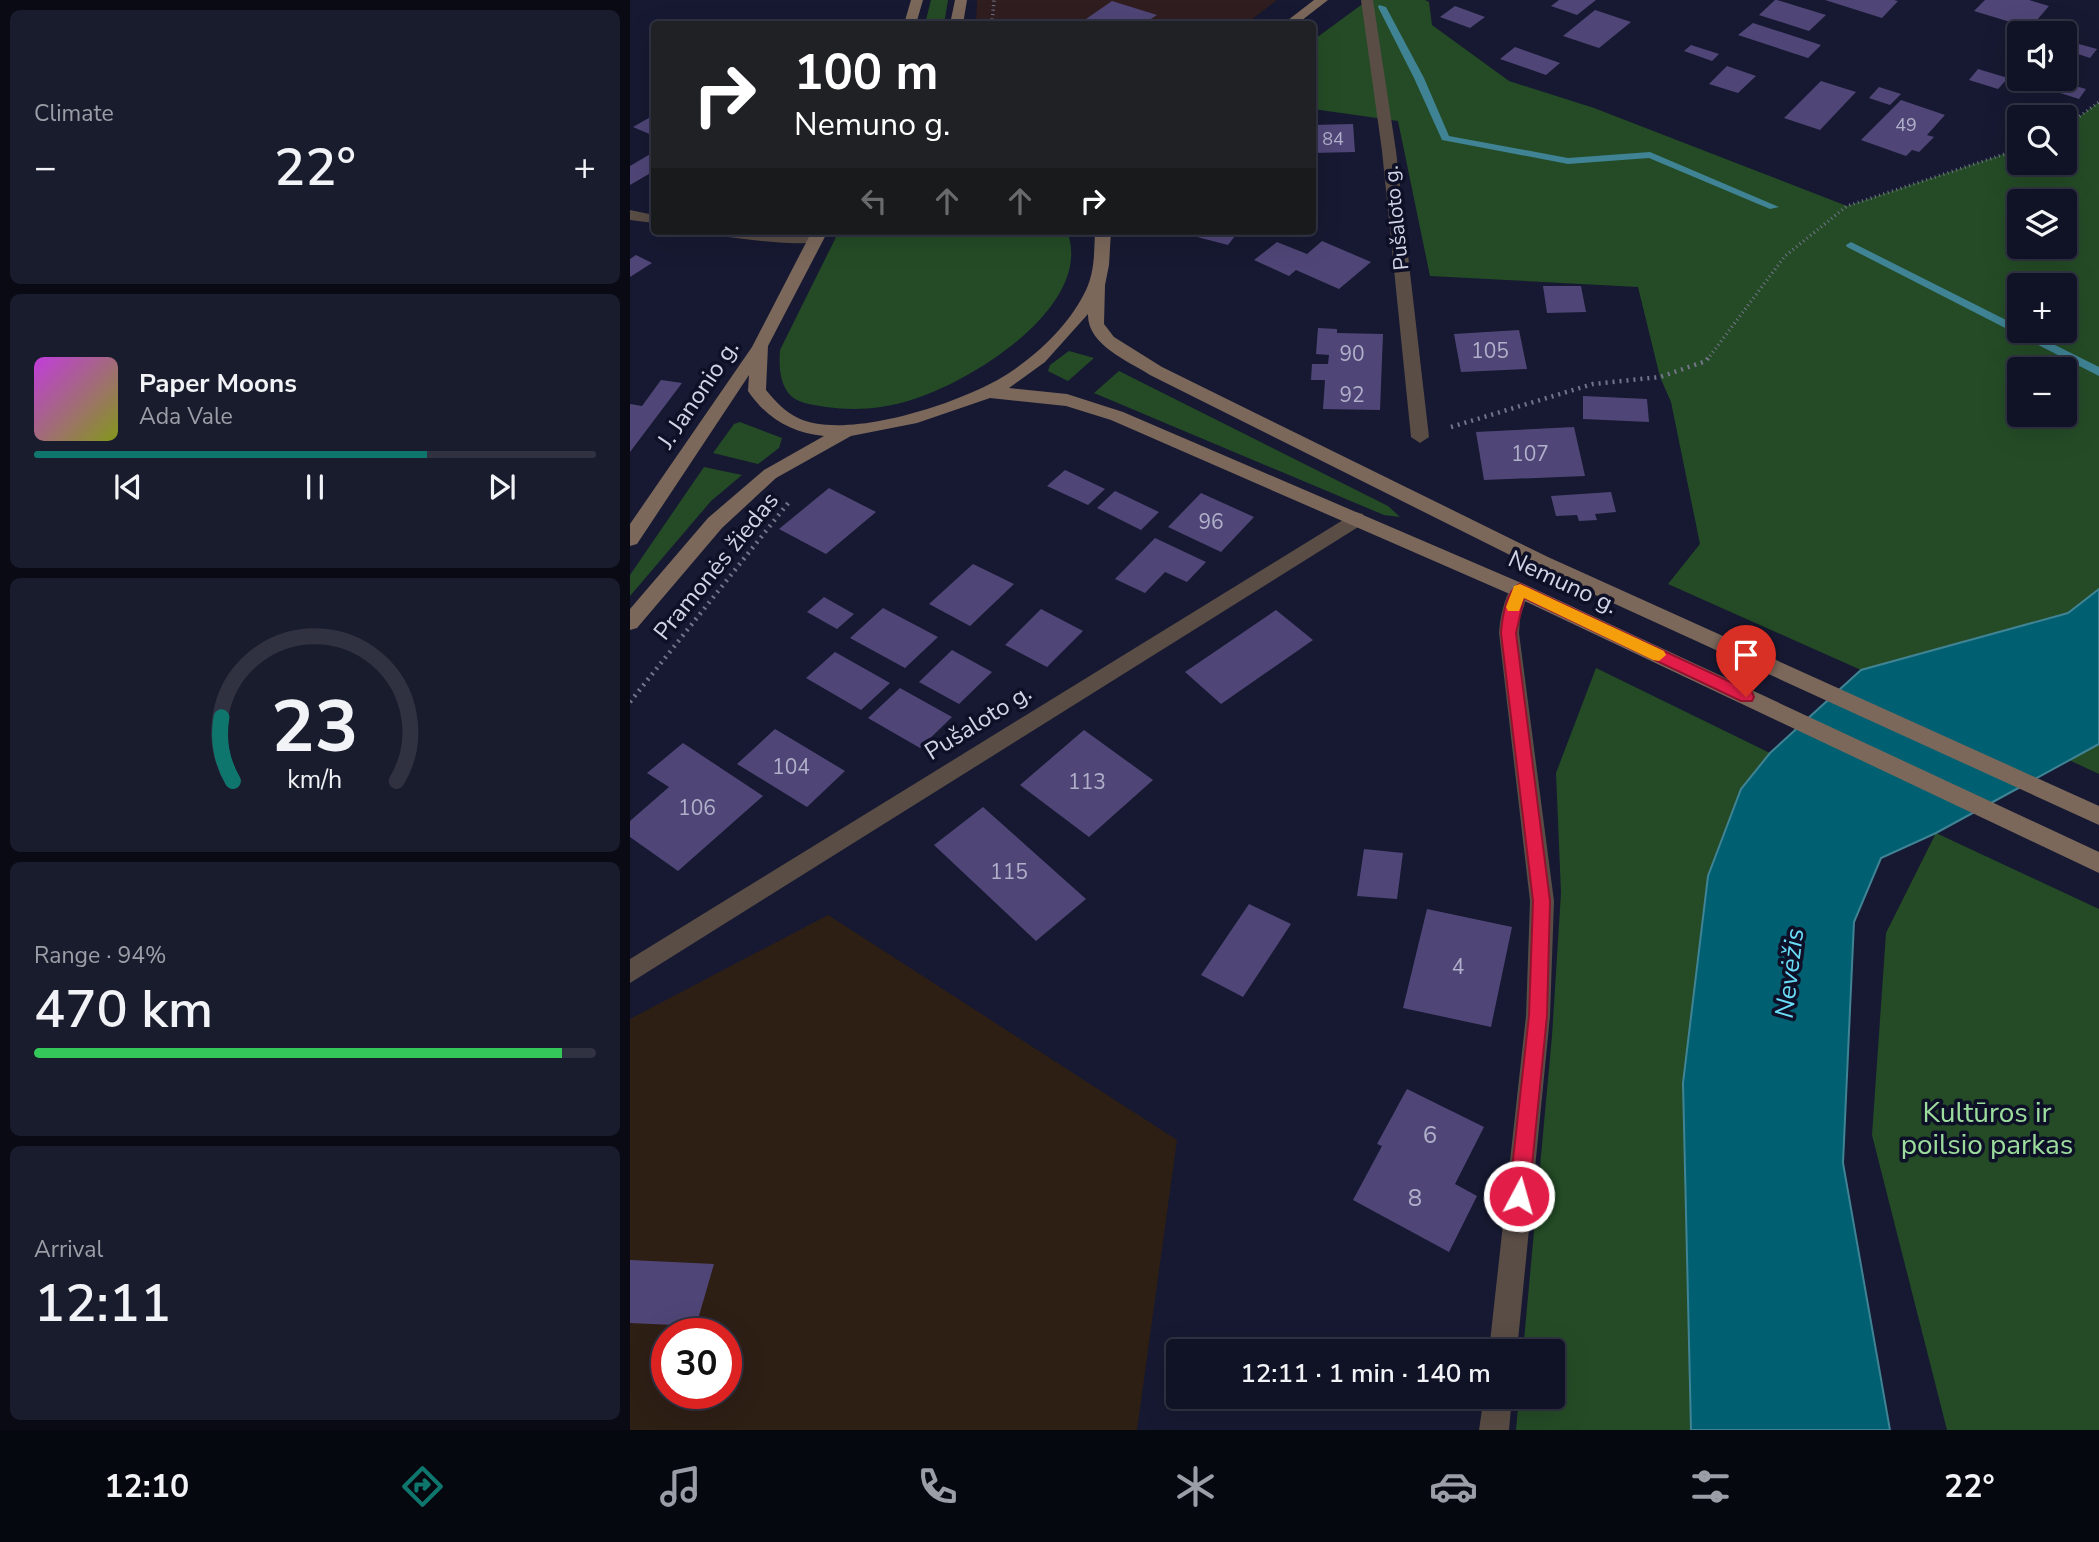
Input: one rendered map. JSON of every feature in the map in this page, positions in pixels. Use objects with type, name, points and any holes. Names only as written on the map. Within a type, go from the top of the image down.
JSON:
[{"type":"main road","points":[[911,21],[917,0]]},
{"type":"main road","points":[[958,21],[961,0]]},
{"type":"main road","points":[[1293,21],[1318,2]]},
{"type":"main road","name":"J. Janonio g.","points":[[630,539],[760,346],[817,235]]},
{"type":"main road","name":"Nemuno g.","points":[[1103,235],[1096,324],[1108,341],[1156,371],[1541,562],[2099,816]]},
{"type":"main road","points":[[630,623],[715,523],[770,474],[845,432],[920,416],[990,392],[1018,375],[1054,344],[1097,285]]},
{"type":"main road","points":[[760,346],[757,391],[772,410],[797,425],[845,432]]},
{"type":"main road","name":"Nemuno g.","points":[[990,392],[1067,400],[1117,416],[1520,590],[2099,863]]},
{"type":"street","name":"Pušaloto g.","points":[[1367,0],[1389,151],[1420,437]]},
{"type":"street","points":[[630,215],[651,218]]},
{"type":"street","name":"Pušaloto g.","points":[[630,972],[1356,519]]},
{"type":"street","points":[[1504,1339],[1538,1016],[1542,901],[1509,633],[1510,618],[1520,590]]},
{"type":"street","points":[[1494,1430],[1496,1409]]},
{"type":"path","points":[[992,21],[994,0]]},
{"type":"path","points":[[2077,118],[2099,102]]},
{"type":"path","points":[[1420,437],[1593,384],[1660,377],[1706,361],[1785,256],[1847,206],[2007,153]]},
{"type":"path","name":"Pramonės žiedas","points":[[630,702],[778,513],[796,495]]},
{"type":"shaded area","points":[[977,0],[1277,0],[1250,21],[976,21]]},
{"type":"shaded area","points":[[828,915],[1177,1140],[1137,1430],[630,1430],[630,1019]]},
{"type":"green space","points":[[931,0],[948,0],[944,21],[926,21]]},
{"type":"green space","points":[[1368,0],[1425,0],[1429,2],[1432,25],[1509,81],[1594,108],[1847,206],[2007,153],[2007,175],[2077,175],[2077,118],[2099,102],[2099,589],[2068,613],[1861,670],[1668,584],[1700,544],[1671,402],[1660,377],[1638,287],[1430,276],[1398,121],[1316,109],[1316,38]]},
{"type":"green space","points":[[837,235],[1068,235],[1071,259],[1063,287],[1046,313],[1022,337],[993,359],[936,391],[879,407],[847,409],[808,404],[791,396],[784,386],[780,350]]},
{"type":"green space","points":[[1069,351],[1094,358],[1068,381],[1048,371],[1050,365]]},
{"type":"green space","points":[[1119,371],[1388,506],[1400,517],[1384,515],[1094,393]]},
{"type":"green space","points":[[740,422],[782,438],[779,448],[758,464],[713,453],[734,424]]},
{"type":"green space","points":[[704,467],[742,475],[711,501],[630,596],[630,575]]},
{"type":"green space","points":[[1596,668],[1770,753],[1741,789],[1708,876],[1683,1083],[1691,1430],[1516,1430],[1518,1409],[1565,1409],[1565,1339],[1524,1339],[1552,1036],[1561,893],[1556,773]]},
{"type":"green space","points":[[2099,744],[2099,774],[2069,760]]},
{"type":"green space","name":"Kultūros ir poilsio parkas","points":[[1936,833],[2099,909],[2099,1430],[1947,1430],[1872,1135],[1886,933]]},
{"type":"water","name":"Nevėžis","points":[[2099,589],[2099,744],[1936,833],[1881,858],[1854,922],[1843,1163],[1890,1430],[1691,1430],[1683,1083],[1708,876],[1741,789],[1770,753],[1861,670],[2068,613]]},
{"type":"building","points":[[1559,0],[1596,0],[1577,15],[1551,6]]},
{"type":"building","points":[[1775,0],[1826,15],[1809,31],[1759,15]]},
{"type":"building","points":[[1825,0],[1894,0],[1898,1],[1882,18]]},
{"type":"building","points":[[1985,0],[2029,0],[2049,6],[2036,21],[2007,21],[1974,11]]},
{"type":"building","points":[[1112,1],[1157,15],[1148,21],[1086,19]]},
{"type":"building","points":[[1455,6],[1485,17],[1470,28],[1440,17]]},
{"type":"building","points":[[1595,10],[1631,22],[1599,48],[1563,36]]},
{"type":"building","points":[[1753,23],[1821,45],[1808,58],[1738,35]]},
{"type":"building","points":[[2077,44],[2097,49],[2090,58],[2077,54]]},
{"type":"building","points":[[1691,45],[1719,54],[1712,61],[1684,51]]},
{"type":"building","points":[[1515,47],[1560,63],[1546,75],[1500,59]]},
{"type":"building","points":[[1727,66],[1756,76],[1738,93],[1709,84]]},
{"type":"building","points":[[1978,69],[2007,78],[1998,89],[1969,80]]},
{"type":"building","points":[[1821,81],[1856,92],[1820,130],[1784,118]]},
{"type":"building","points":[[2077,86],[2086,89],[2079,99],[2057,92],[2077,91]]},
{"type":"building","points":[[1879,87],[1901,94],[1890,105],[1869,98]]},
{"type":"building","points":[[1901,100],[1945,115],[1927,135],[1934,137],[1919,152],[1912,150],[1906,156],[1861,140]]},
{"type":"building","points":[[651,117],[651,135],[633,127]]},
{"type":"building","points":[[1353,124],[1355,152],[1316,153],[1316,125]]},
{"type":"building","points":[[651,154],[651,173],[630,185],[630,166]]},
{"type":"building","points":[[1189,235],[1236,235],[1228,245]]},
{"type":"building","points":[[1322,241],[1371,262],[1339,289],[1296,270],[1289,276],[1254,260],[1277,242],[1307,254]]},
{"type":"building","points":[[636,255],[652,263],[630,277],[630,259]]},
{"type":"building","points":[[1543,286],[1581,286],[1586,312],[1547,313]]},
{"type":"building","points":[[1318,328],[1337,329],[1337,333],[1383,334],[1380,410],[1323,409],[1325,380],[1311,380],[1312,364],[1328,364],[1329,355],[1316,354]]},
{"type":"building","points":[[1519,330],[1527,369],[1461,372],[1454,334]]},
{"type":"building","points":[[661,380],[682,383],[630,452],[630,404],[642,406]]},
{"type":"building","points":[[1583,396],[1647,399],[1649,422],[1583,419]]},
{"type":"building","points":[[1574,427],[1585,476],[1484,480],[1476,432]]},
{"type":"building","points":[[1065,470],[1105,489],[1088,505],[1047,486]]},
{"type":"building","points":[[829,488],[876,512],[826,554],[779,529]]},
{"type":"building","points":[[1115,491],[1159,512],[1141,530],[1097,508]]},
{"type":"building","points":[[1611,492],[1616,512],[1595,514],[1597,520],[1579,521],[1577,515],[1556,516],[1551,496]]},
{"type":"building","points":[[1201,493],[1254,517],[1221,552],[1168,527]]},
{"type":"building","points":[[1155,538],[1206,562],[1187,582],[1165,572],[1145,593],[1115,579]]},
{"type":"building","points":[[973,564],[1014,584],[970,626],[929,604]]},
{"type":"building","points":[[824,597],[854,614],[837,629],[807,612]]},
{"type":"building","points":[[883,608],[938,637],[905,668],[850,638]]},
{"type":"building","points":[[1041,609],[1083,631],[1047,667],[1005,645]]},
{"type":"building","points":[[1276,610],[1313,640],[1221,704],[1185,672]]},
{"type":"building","points":[[952,650],[992,672],[959,704],[919,682]]},
{"type":"building","points":[[835,652],[890,683],[861,710],[806,678]]},
{"type":"building","points":[[900,688],[952,717],[920,748],[868,718]]},
{"type":"building","points":[[775,729],[845,771],[807,807],[737,764]]},
{"type":"building","points":[[1084,730],[1153,780],[1089,837],[1020,785]]},
{"type":"building","points":[[683,743],[763,796],[678,871],[630,837],[630,821],[669,787],[647,773]]},
{"type":"building","points":[[983,807],[1086,899],[1036,941],[934,845]]},
{"type":"building","points":[[1364,849],[1403,853],[1397,899],[1357,896]]},
{"type":"building","points":[[1249,904],[1291,924],[1243,997],[1201,975]]},
{"type":"building","points":[[1427,909],[1512,927],[1491,1027],[1403,1008]]},
{"type":"building","points":[[1407,1089],[1484,1127],[1455,1184],[1477,1196],[1449,1252],[1353,1200],[1382,1146],[1377,1144]]},
{"type":"building","points":[[630,1260],[714,1264],[698,1318],[651,1318],[651,1324],[630,1323]]},
{"type":"waterway","points":[[1382,7],[1419,78],[1445,138],[1568,161],[1650,155],[1774,207]]},
{"type":"waterway","points":[[1851,245],[2099,372]]},
{"type":"slow traffic","points":[[1514,607],[1520,590],[1659,655]]},
{"type":"route","points":[[1519,1196],[1538,1016],[1542,901],[1509,633],[1510,618],[1520,590],[1746,697]]}]
